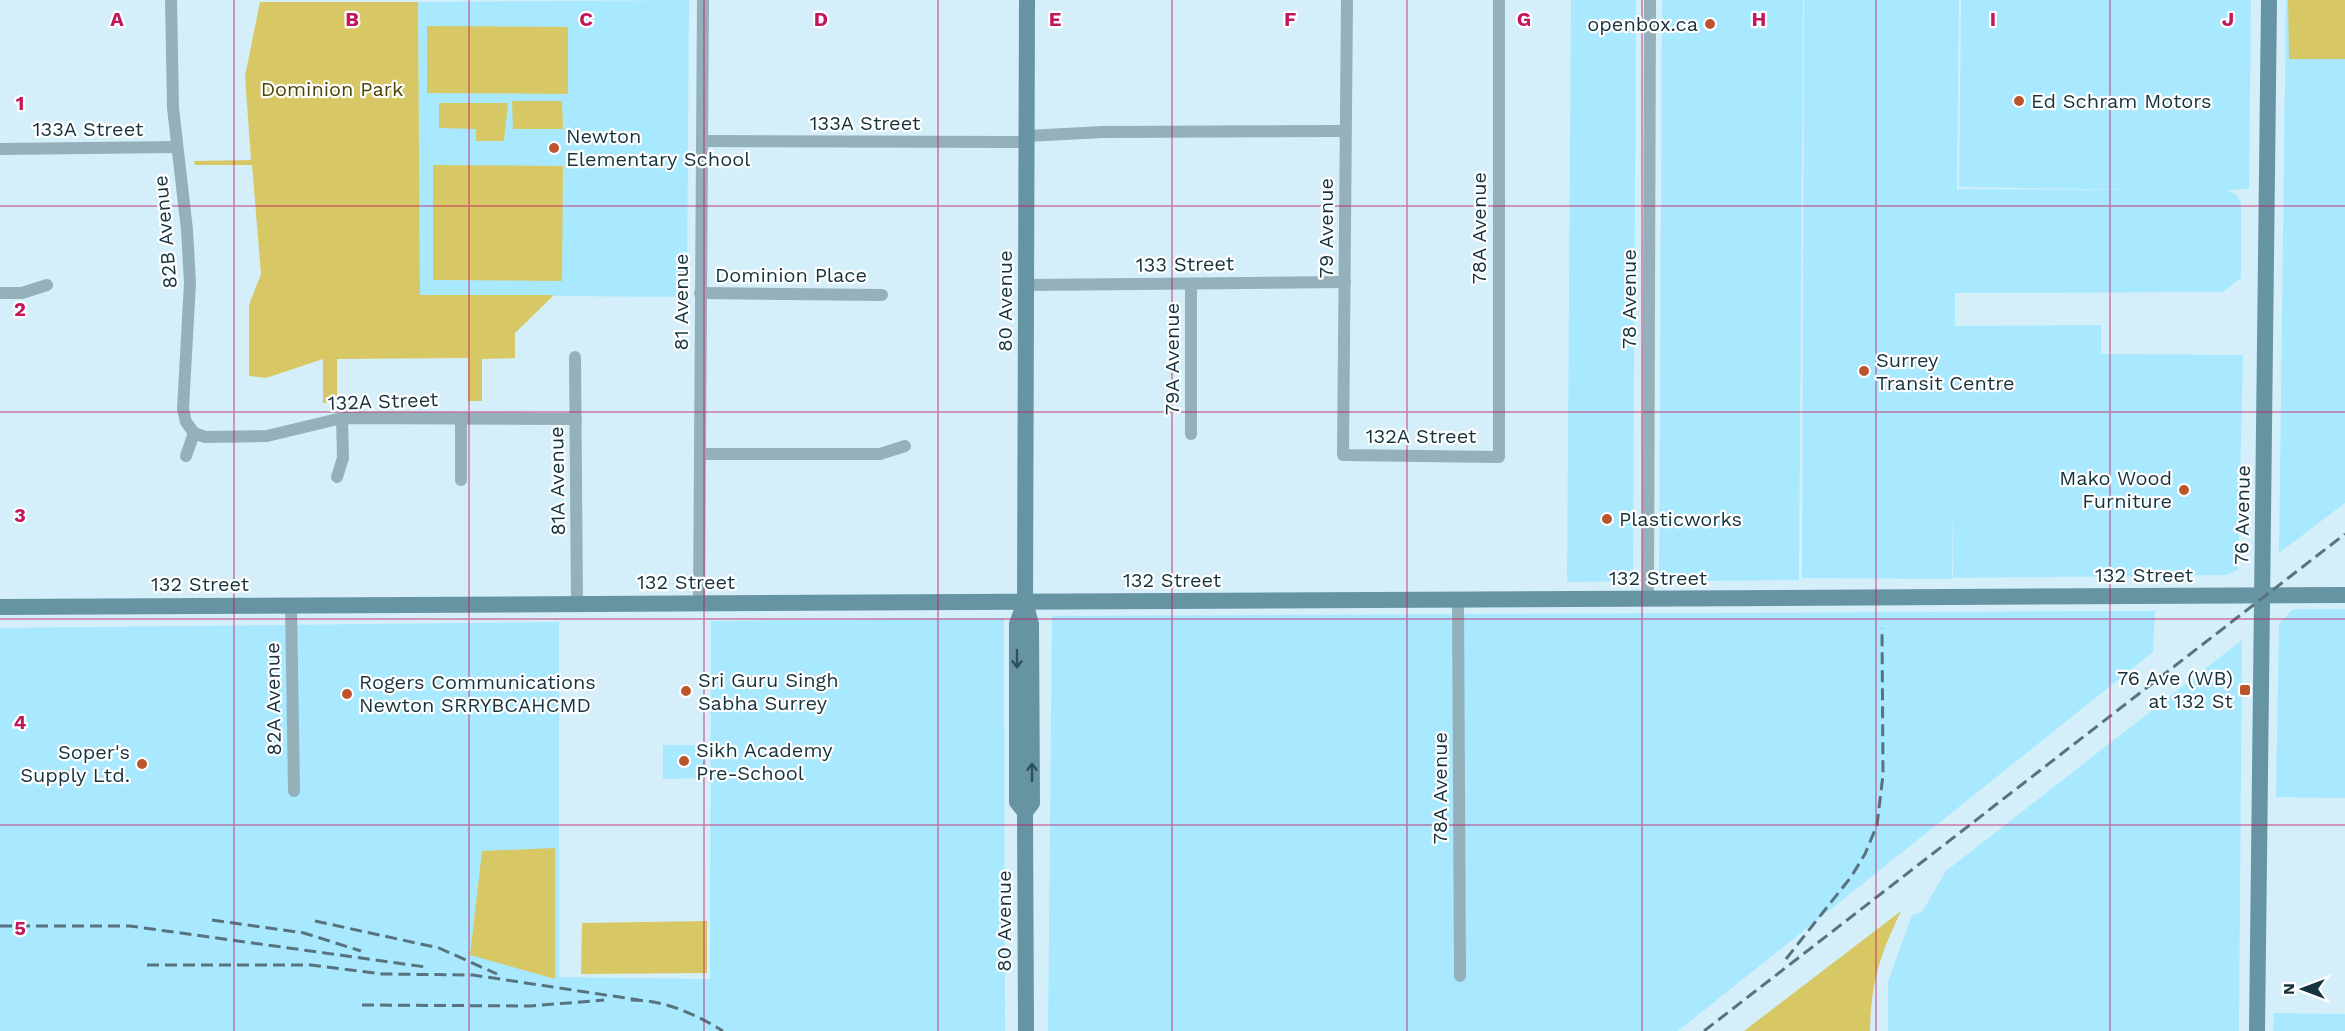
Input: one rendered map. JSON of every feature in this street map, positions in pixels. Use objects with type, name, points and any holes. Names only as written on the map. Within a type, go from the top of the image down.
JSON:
[{"type":"main road","name":"80 Avenue","points":[[1026,1031],[1025,812],[1017,802],[1017,624],[1025,602],[1027,0]]},
{"type":"main road","name":"76 Avenue","points":[[2257,1031],[2269,0]]},
{"type":"main road","name":"132 Street","points":[[0,607],[2345,595]]},
{"type":"street","name":"82B Avenue","points":[[171,0],[172,88],[176,147],[188,230],[190,283],[183,409],[186,422],[194,433]]},
{"type":"street","name":"81 Avenue","points":[[699,604],[703,0]]},
{"type":"street","name":"79 Avenue","points":[[1343,455],[1347,0]]},
{"type":"street","name":"78A Avenue","points":[[1499,0],[1499,457]]},
{"type":"street","name":"78 Avenue","points":[[1647,599],[1650,0]]},
{"type":"street","name":"133A Street","points":[[702,141],[1027,139],[1103,132],[1346,131]]},
{"type":"street","name":"133A Street","points":[[0,149],[176,147]]},
{"type":"street","name":"133 Street","points":[[1027,285],[1345,282]]},
{"type":"street","name":"79A Avenue","points":[[1191,284],[1191,434]]},
{"type":"street","points":[[0,293],[22,293],[47,285]]},
{"type":"street","name":"Dominion Place","points":[[700,293],[882,295]]},
{"type":"street","name":"81A Avenue","points":[[575,357],[577,604]]},
{"type":"street","name":"132A Street","points":[[194,433],[205,437],[267,436],[342,418],[576,419]]},
{"type":"street","points":[[337,477],[343,458],[342,418]]},
{"type":"street","points":[[461,419],[461,480]]},
{"type":"street","points":[[186,456],[194,433]]},
{"type":"street","points":[[700,454],[880,454],[905,446]]},
{"type":"street","name":"132A Street","points":[[1343,455],[1499,457]]},
{"type":"street","name":"78A Avenue","points":[[1458,600],[1460,976]]},
{"type":"street","name":"82A Avenue","points":[[291,605],[294,791]]},
{"type":"shaded area","name":"Newton Elementary School","points":[[689,0],[687,297],[420,295],[418,2]]},
{"type":"shaded area","points":[[1571,0],[1636,0],[1633,578],[1628,581],[1567,582]]},
{"type":"shaded area","points":[[1662,0],[1803,0],[1799,580],[1659,581]]},
{"type":"shaded area","points":[[1804,0],[1959,0],[1957,189],[2152,190],[1959,187],[1961,0],[2251,0],[2249,189],[2227,190],[2237,195],[2241,203],[2241,278],[2223,292],[1955,293],[1955,326],[2101,325],[2101,354],[2243,355],[2238,570],[2226,575],[1953,578],[1953,498],[1952,579],[1802,578]]},
{"type":"shaded area","points":[[2286,0],[2345,0],[2345,503],[2279,553]]},
{"type":"shaded area","points":[[2293,609],[2345,609],[2345,798],[2276,797],[2279,624]]},
{"type":"shaded area","points":[[2155,611],[2153,652],[1678,1031],[1048,1031],[1052,616]]},
{"type":"shaded area","points":[[1004,618],[1005,1031],[0,1031],[0,628],[559,622],[559,977],[710,979],[711,621]]},
{"type":"shaded area","points":[[2242,640],[2239,1031],[1888,1031],[1888,982],[1912,915],[1922,912],[1946,871]]},
{"type":"shaded area","name":"Sikh Academy Pre-School","points":[[663,745],[707,745],[705,778],[663,779]]},
{"type":"shaded area","points":[[2274,1013],[2345,1014],[2345,1031],[2273,1031]]},
{"type":"green space","points":[[2288,0],[2345,0],[2345,59],[2289,59]]},
{"type":"green space","name":"Dominion Park","points":[[260,2],[418,2],[420,295],[554,295],[515,333],[515,358],[482,359],[482,401],[468,401],[468,358],[337,359],[337,402],[323,403],[323,359],[266,378],[249,376],[249,305],[261,274],[252,165],[195,165],[194,161],[251,160],[245,76]]},
{"type":"green space","points":[[427,26],[568,27],[568,94],[427,93]]},
{"type":"green space","points":[[512,101],[562,101],[563,129],[513,129]]},
{"type":"green space","points":[[439,103],[508,103],[504,141],[476,141],[476,129],[439,128]]},
{"type":"green space","points":[[433,165],[563,166],[562,281],[433,280]]},
{"type":"green space","points":[[555,848],[555,979],[470,955],[482,851]]},
{"type":"green space","points":[[1901,911],[1887,941],[1878,969],[1872,998],[1870,1031],[1744,1031]]},
{"type":"green space","points":[[707,921],[707,973],[581,974],[582,923]]},
{"type":"railway","points":[[1704,1031],[2345,534]]},
{"type":"railway","points":[[1786,959],[1851,877],[1865,854],[1877,825],[1883,775],[1882,628]]},
{"type":"railway","points":[[212,920],[304,933],[361,951]]},
{"type":"railway","points":[[315,921],[439,948],[497,974]]},
{"type":"railway","points":[[0,926],[130,926],[426,967]]},
{"type":"railway","points":[[147,965],[311,965],[382,974],[473,975],[639,1000]]},
{"type":"railway","points":[[362,1005],[531,1006],[604,1000]]},
{"type":"railway","points":[[631,1000],[668,1005],[702,1019],[723,1031]]},
{"type":"place","name":"openbox.ca","points":[[1710,24]]},
{"type":"place","name":"Ed Schram Motors","points":[[2019,101]]},
{"type":"place","name":"Newton Elementary School","points":[[554,148]]},
{"type":"place","name":"Surrey Transit Centre","points":[[1864,371]]},
{"type":"place","name":"Mako Wood Furniture","points":[[2184,490]]},
{"type":"place","name":"Plasticworks","points":[[1607,519]]},
{"type":"place","name":"76 Ave (WB) at 132 St","points":[[2245,690]]},
{"type":"place","name":"Sri Guru Singh Sabha Surrey","points":[[686,691]]},
{"type":"place","name":"Rogers Communications Newton SRRYBCAHCMD","points":[[347,694]]},
{"type":"place","name":"Sikh Academy Pre-School","points":[[684,761]]},
{"type":"place","name":"Soper's Supply Ltd.","points":[[142,764]]}]
